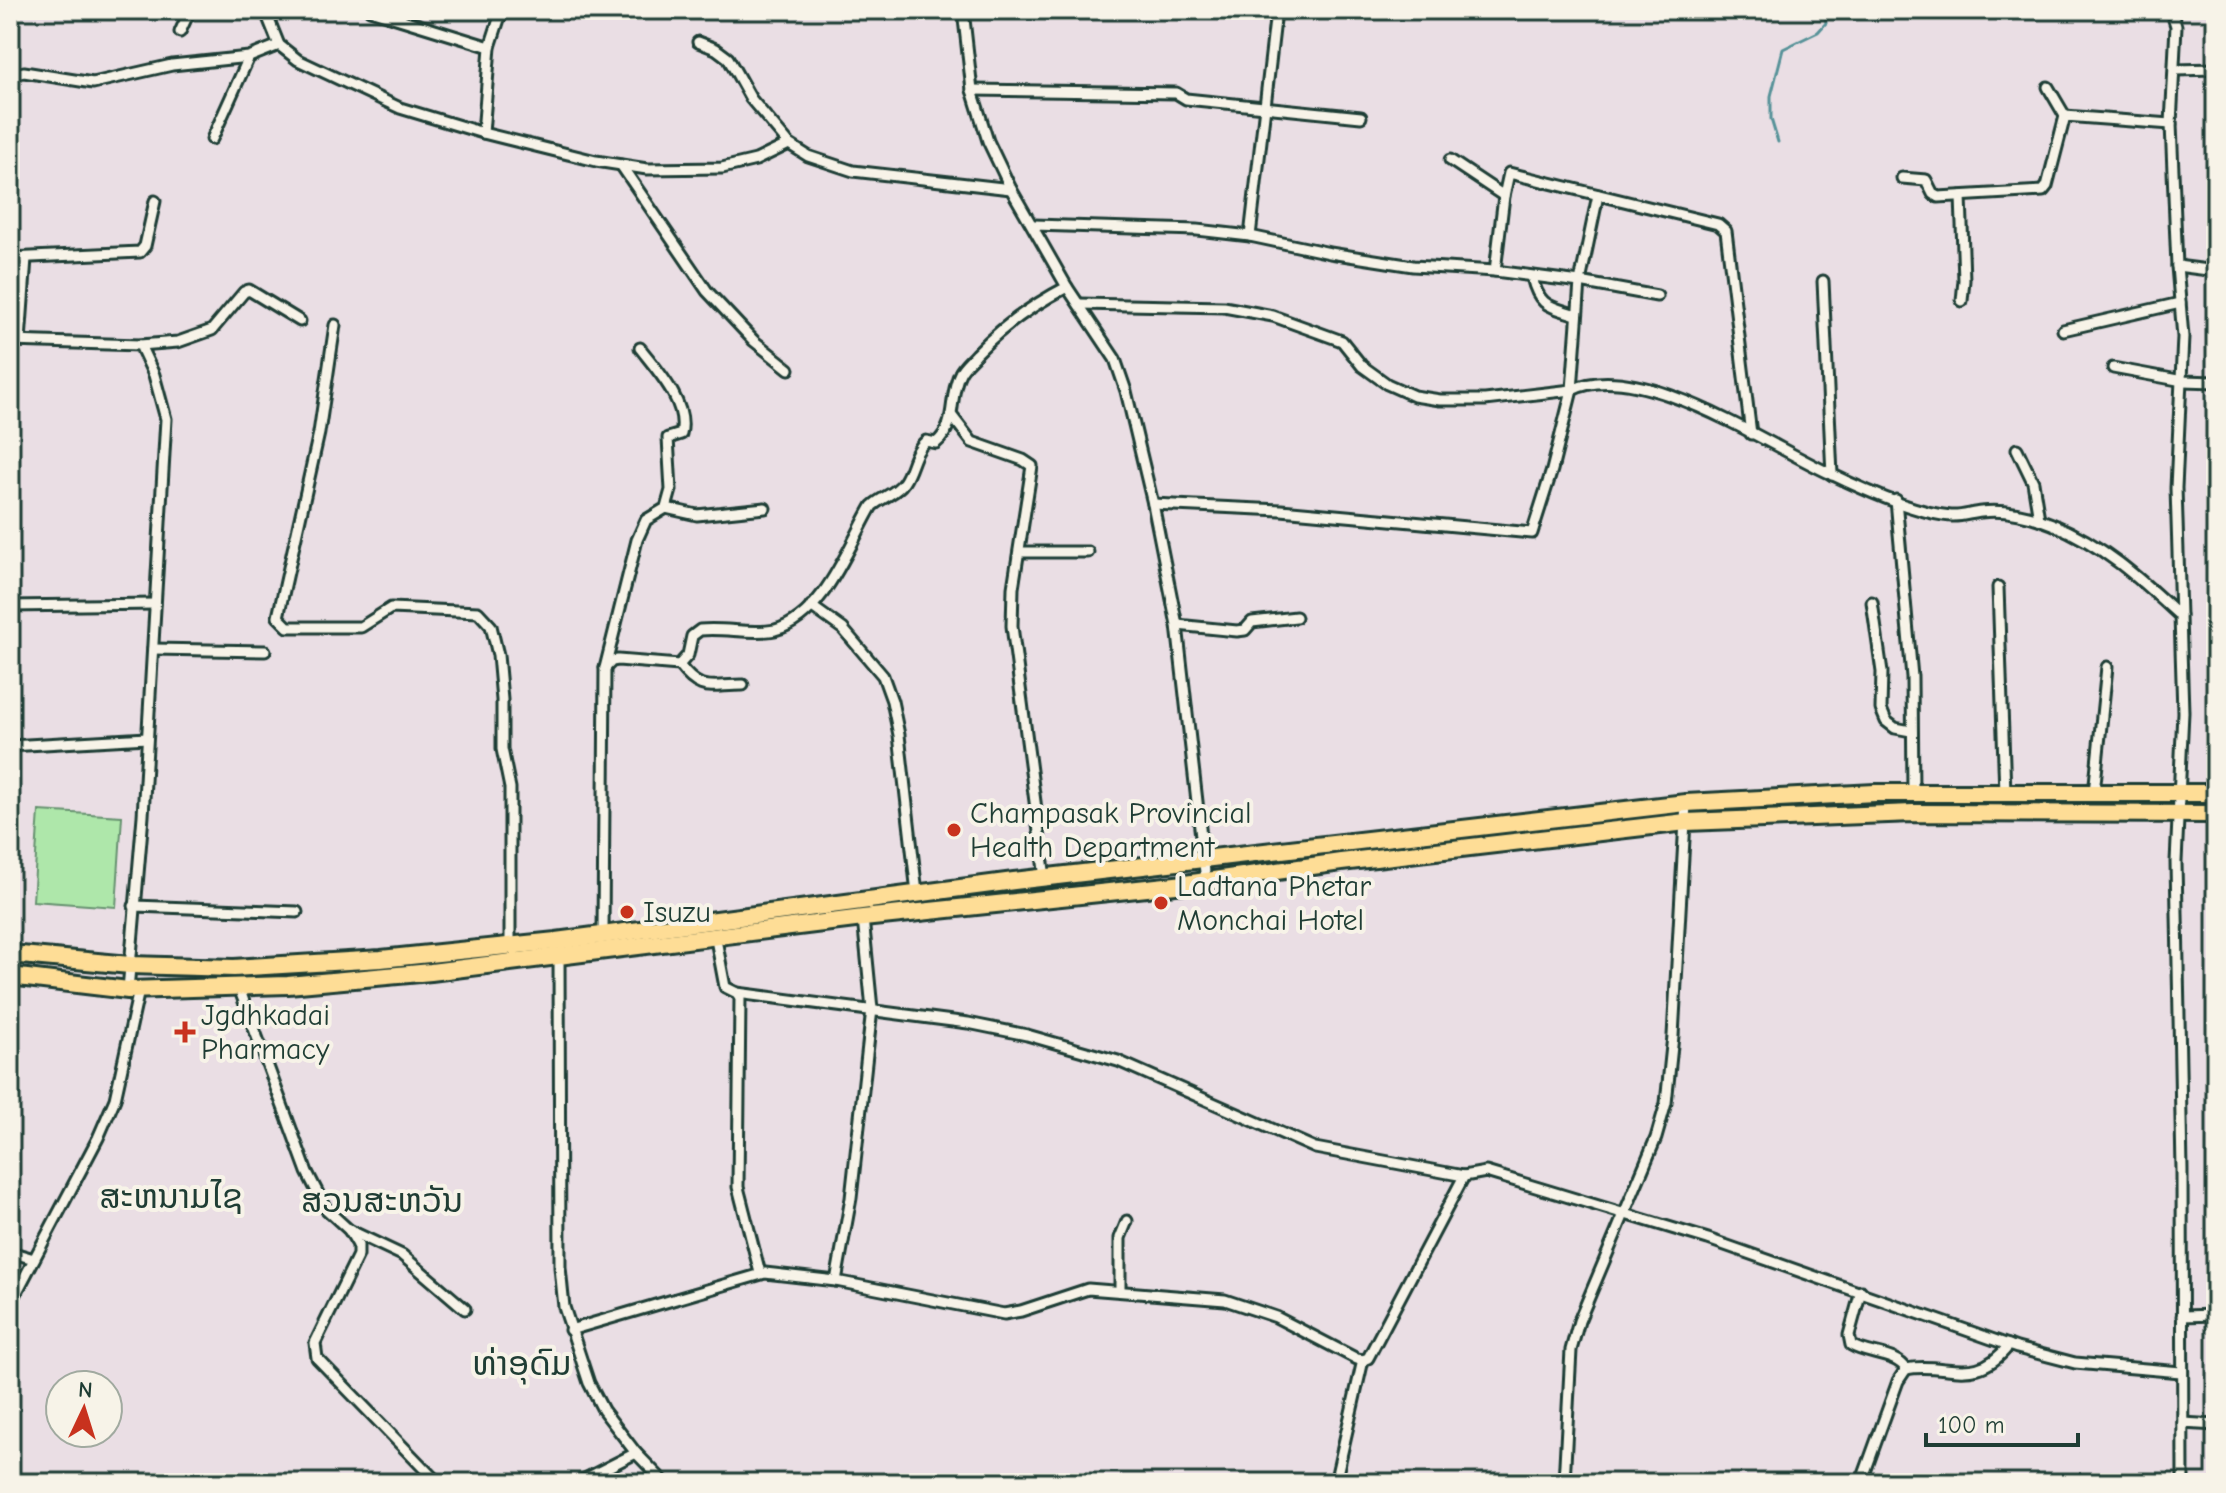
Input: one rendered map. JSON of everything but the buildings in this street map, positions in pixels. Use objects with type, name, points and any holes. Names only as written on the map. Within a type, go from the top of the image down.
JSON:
[{"type":"highway","points":[[10,954],[130,965],[234,968],[381,959],[510,945],[557,948],[603,933],[712,919],[1686,803],[1875,793],[2216,793]]},
{"type":"highway","points":[[1874,814],[1875,793]]},
{"type":"highway","points":[[10,976],[134,990],[239,988],[431,972],[557,948],[715,938],[1686,822],[1874,814],[2216,814]]},
{"type":"street","points":[[180,32],[190,10]]},
{"type":"street","points":[[265,10],[279,45],[298,60],[400,108],[483,133],[647,169],[722,168],[756,160],[789,144]]},
{"type":"street","points":[[483,133],[490,47],[502,10]]},
{"type":"street","points":[[963,10],[972,90],[988,141],[1011,189],[1067,287],[1115,359],[1126,391],[1177,625],[1206,881]]},
{"type":"street","points":[[2171,10],[2176,26],[2171,124],[2183,337],[2176,488],[2183,712],[2177,815],[2183,1483]]},
{"type":"street","points":[[376,11],[490,47]]},
{"type":"street","points":[[1250,236],[1275,20]]},
{"type":"street","points":[[698,42],[728,58],[751,99],[789,144],[808,156],[853,171],[1011,189]]},
{"type":"street","points":[[10,75],[24,72],[93,83],[114,81],[172,65],[249,57],[279,45]]},
{"type":"street","points":[[212,139],[249,57]]},
{"type":"street","points":[[2175,70],[2216,69]]},
{"type":"street","points":[[1902,178],[1926,180],[1938,197],[2043,191],[2047,186],[2065,116],[2048,87]]},
{"type":"street","points":[[972,90],[1176,93],[1186,99],[1361,117]]},
{"type":"street","points":[[2065,116],[2171,124]]},
{"type":"street","points":[[1450,160],[1504,196]]},
{"type":"street","points":[[621,165],[707,291],[754,341],[789,369]]},
{"type":"street","points":[[1495,271],[1509,173],[1723,226],[1751,434]]},
{"type":"street","points":[[1153,504],[1281,510],[1532,533],[1572,390],[1580,282],[1598,195]]},
{"type":"street","points":[[1961,196],[1962,301]]},
{"type":"street","points":[[10,258],[140,252],[145,246],[155,201]]},
{"type":"street","points":[[1034,225],[1197,230],[1250,236],[1413,266],[1495,271],[1657,296]]},
{"type":"street","points":[[26,258],[15,341],[140,345],[178,342],[212,330],[249,290],[300,321]]},
{"type":"street","points":[[2177,266],[2216,271]]},
{"type":"street","points":[[1532,277],[1536,295],[1547,306],[1576,315]]},
{"type":"street","points":[[1823,281],[1832,475]]},
{"type":"street","points":[[679,665],[688,655],[692,636],[700,630],[774,630],[791,623],[811,606],[826,591],[872,506],[904,482],[918,448],[926,441],[936,443],[944,436],[952,416],[953,391],[961,371],[992,338],[1032,305],[1067,287]]},
{"type":"street","points":[[2063,330],[2180,303]]},
{"type":"street","points":[[1080,304],[1224,307],[1273,316],[1342,341],[1362,366],[1387,384],[1414,396],[1440,400],[1485,400],[1572,390],[1599,382],[1663,393],[1698,405],[1832,475],[1937,514],[1956,517],[1984,512],[2014,512],[2039,519],[2097,546],[2180,616]]},
{"type":"street","points":[[335,325],[319,433],[278,617],[288,627],[361,627],[391,608],[478,612],[491,626],[498,655],[502,749],[510,788],[510,945]]},
{"type":"street","points":[[10,1305],[98,1138],[115,1099],[134,990],[130,965],[166,419],[154,375],[140,345]]},
{"type":"street","points":[[603,933],[605,668],[637,540],[646,520],[666,508],[671,490],[668,438],[681,434],[681,410],[657,369],[640,348]]},
{"type":"street","points":[[2113,368],[2183,381],[2216,382]]},
{"type":"street","points":[[952,416],[972,442],[1032,466],[1013,588],[1012,626],[1045,878]]},
{"type":"street","points":[[2017,449],[2030,473],[2039,519]]},
{"type":"street","points":[[1896,500],[1912,677],[1913,793]]},
{"type":"street","points":[[666,508],[697,515],[765,508]]},
{"type":"street","points":[[1020,552],[1088,552]]},
{"type":"street","points":[[1998,587],[2005,793]]},
{"type":"street","points":[[1872,602],[1882,672],[1881,709],[1886,721],[1895,728],[1911,731]]},
{"type":"street","points":[[10,606],[155,604]]},
{"type":"street","points":[[811,606],[843,629],[883,676],[899,735],[917,893]]},
{"type":"street","points":[[1177,625],[1242,631],[1252,622],[1296,617]]},
{"type":"street","points":[[153,649],[265,651]]},
{"type":"street","points":[[605,668],[618,660],[679,665],[692,682],[699,685],[743,685]]},
{"type":"street","points":[[2094,793],[2107,667]]},
{"type":"street","points":[[10,746],[147,738]]},
{"type":"street","points":[[1564,1483],[1571,1350],[1579,1321],[1656,1138],[1666,1103],[1673,1036],[1686,803]]},
{"type":"street","points":[[134,906],[297,912]]},
{"type":"street","points":[[836,1281],[851,1198],[872,1009],[863,918]]},
{"type":"street","points":[[712,919],[725,987],[737,993],[968,1023],[1064,1045],[1142,1071],[1315,1148],[1464,1176],[1486,1172],[1624,1213],[1861,1291],[2009,1345],[2075,1363],[2181,1372]]},
{"type":"street","points":[[557,948],[560,1275],[570,1330],[589,1383],[603,1410],[636,1453],[665,1483]]},
{"type":"street","points":[[239,988],[307,1172],[326,1209],[349,1230],[358,1245],[358,1255],[315,1343],[314,1351],[317,1358],[438,1483]]},
{"type":"street","points":[[737,993],[740,998],[738,1187],[760,1273]]},
{"type":"street","points":[[570,1330],[760,1273],[836,1281],[1004,1314],[1088,1289],[1225,1300],[1276,1317],[1363,1360],[1368,1358],[1464,1176]]},
{"type":"street","points":[[1120,1290],[1120,1238],[1127,1221]]},
{"type":"street","points":[[349,1230],[402,1255],[465,1309]]},
{"type":"street","points":[[10,1252],[34,1259]]},
{"type":"street","points":[[1861,1291],[1848,1342],[1870,1354],[1896,1360],[1906,1369],[1971,1370],[1999,1358],[2009,1345]]},
{"type":"street","points":[[2182,1316],[2216,1315]]},
{"type":"street","points":[[1335,1483],[1363,1360]]},
{"type":"street","points":[[1861,1483],[1898,1381],[1906,1369]]},
{"type":"street","points":[[2183,1423],[2216,1425]]},
{"type":"street","points":[[577,1483],[636,1453]]},
{"type":"green space","points":[[39,811],[122,816],[116,907],[33,901]]},
{"type":"waterway","points":[[1778,142],[1771,119],[1771,96],[1783,49],[1818,32],[1826,23],[1824,10]]},
{"type":"place","name":"Champasak Provincial Health Department","points":[[954,830]]},
{"type":"place","name":"Ladtana Phetar Monchai Hotel","points":[[1161,903]]},
{"type":"place","name":"Isuzu","points":[[627,912]]},
{"type":"place","name":"Jgdhkadai Pharmacy","points":[[185,1032]]},
{"type":"district","name":"ສະຫນາມໄຊ","points":[[171,1196]]},
{"type":"district","name":"ສວນສະຫວັນ","points":[[382,1200]]},
{"type":"district","name":"ທ່າອຸດົມ","points":[[522,1363]]}]
